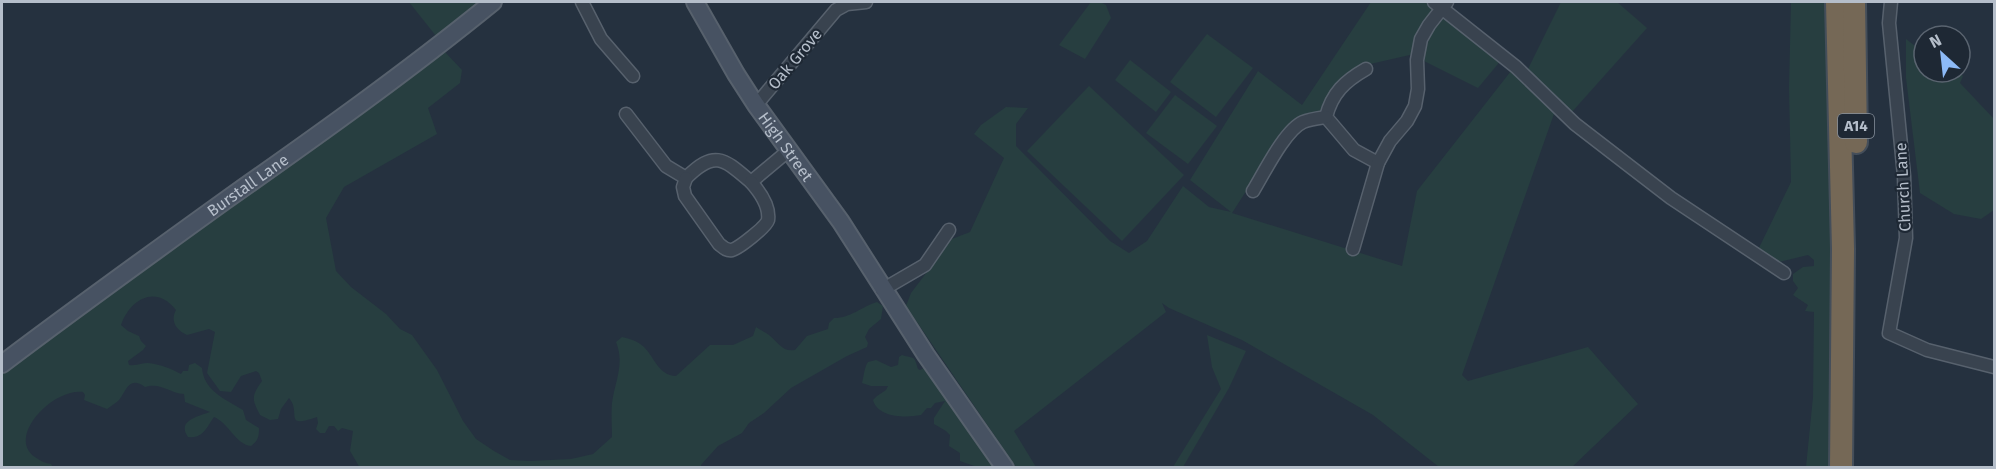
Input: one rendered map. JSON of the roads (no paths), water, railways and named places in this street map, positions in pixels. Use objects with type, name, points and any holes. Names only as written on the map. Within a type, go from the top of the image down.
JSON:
[{"type":"highway","name":"A14","points":[[1837,2],[1850,261],[1856,468]]},
{"type":"highway","name":"A14","points":[[1841,468],[1850,261],[1854,2]]},
{"type":"street","name":"Burstall Lane","points":[[2,364],[119,277],[376,94],[493,2]]},
{"type":"street","points":[[582,2],[601,39],[633,76]]},
{"type":"street","name":"High Street","points":[[695,2],[756,105],[841,222],[882,290],[1005,468]]},
{"type":"street","name":"Oak Grove","points":[[756,105],[837,10],[847,4],[866,2]]},
{"type":"street","name":"Church Lane","points":[[1891,2],[1889,23],[1904,176],[1906,238],[1889,333],[1927,350],[1995,367]]},
{"type":"street","points":[[1353,249],[1378,163],[1390,141],[1416,106],[1419,45],[1442,4],[1516,67],[1575,124],[1622,161],[1671,198],[1784,273]]},
{"type":"street","points":[[1326,117],[1330,102],[1337,91],[1366,69]]},
{"type":"street","points":[[626,114],[666,166],[686,178]]},
{"type":"street","points":[[1326,117],[1354,150],[1378,163]]},
{"type":"street","points":[[1253,191],[1294,128],[1307,120],[1326,117]]},
{"type":"street","points":[[751,182],[788,152]]},
{"type":"street","points":[[719,159],[729,164],[751,182],[766,205],[767,224],[732,250],[727,250],[719,244],[685,196],[683,187],[686,178],[709,161],[719,159]]},
{"type":"street","points":[[882,290],[925,265],[949,230]]}]
